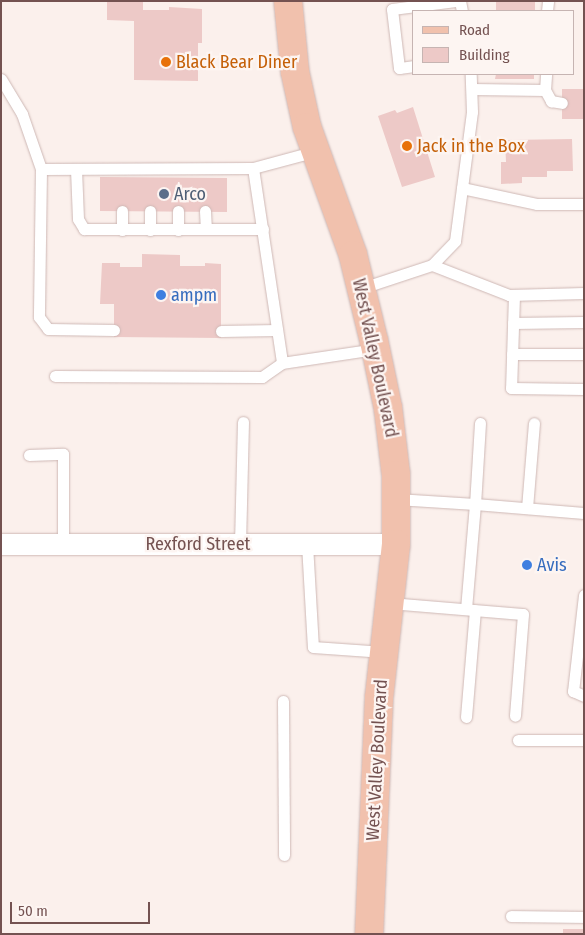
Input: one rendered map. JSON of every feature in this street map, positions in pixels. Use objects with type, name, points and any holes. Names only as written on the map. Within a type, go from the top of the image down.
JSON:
[{"type":"main road","name":"West Valley Boulevard","points":[[288,1],[296,72],[307,127],[353,254],[376,349],[388,408],[396,499],[396,544],[379,698],[369,934]]},
{"type":"street","name":"Rexford Street","points":[[1,544],[396,544]]},
{"type":"lane","points":[[412,66],[399,68],[392,9],[455,1]]},
{"type":"lane","points":[[361,288],[432,265],[455,241],[472,112],[471,75]]},
{"type":"lane","points":[[546,75],[545,90],[551,101],[562,103]]},
{"type":"lane","points":[[1,79],[22,114],[41,169],[39,317],[48,329],[62,331],[114,330]]},
{"type":"lane","points":[[472,89],[545,90]]},
{"type":"lane","points":[[41,169],[76,169],[122,173],[206,173],[254,168],[316,151]]},
{"type":"lane","points":[[254,168],[282,363]]},
{"type":"lane","points":[[76,169],[78,218],[84,229],[262,229]]},
{"type":"lane","points":[[462,188],[537,204],[584,204]]},
{"type":"lane","points":[[122,210],[122,230]]},
{"type":"lane","points":[[150,211],[150,230]]},
{"type":"lane","points":[[178,211],[178,230]]},
{"type":"lane","points":[[205,211],[206,229]]},
{"type":"lane","points":[[432,265],[497,293],[514,295],[584,293]]},
{"type":"lane","points":[[514,295],[511,388],[584,389]]},
{"type":"lane","points":[[513,323],[584,322]]},
{"type":"lane","points":[[221,331],[277,330]]},
{"type":"lane","points":[[55,376],[262,377],[282,363],[376,349]]},
{"type":"lane","points":[[512,354],[584,354]]},
{"type":"lane","points":[[240,544],[243,422]]},
{"type":"lane","points":[[466,717],[480,423]]},
{"type":"lane","points":[[527,508],[534,423]]},
{"type":"lane","points":[[29,455],[62,454],[63,544]]},
{"type":"lane","points":[[396,499],[584,513]]},
{"type":"lane","points":[[307,544],[313,647],[384,652]]},
{"type":"lane","points":[[584,595],[573,691],[578,696],[584,696]]},
{"type":"lane","points":[[389,603],[523,614],[515,716]]},
{"type":"lane","points":[[283,701],[284,855]]},
{"type":"lane","points":[[518,740],[584,740]]},
{"type":"lane","points":[[511,916],[584,917]]},
{"type":"building","name":"Black Bear Diner","points":[[107,1],[143,1],[143,10],[169,10],[169,7],[202,9],[202,43],[198,43],[198,81],[134,80],[134,21],[107,20]]},
{"type":"building","points":[[496,1],[535,2],[535,10],[496,10]]},
{"type":"building","points":[[496,75],[534,75],[534,79],[495,79]]},
{"type":"building","points":[[562,89],[584,89],[584,119],[562,119]]},
{"type":"building","name":"Jack in the Box","points":[[413,107],[435,177],[402,187],[378,116],[395,110],[397,113]]},
{"type":"building","points":[[572,139],[573,171],[547,171],[547,177],[522,177],[522,183],[501,184],[501,162],[506,162],[505,140]]},
{"type":"building","name":"Arco","points":[[100,177],[227,178],[227,212],[100,211]]},
{"type":"building","name":"ampm","points":[[142,254],[180,255],[180,266],[205,266],[205,263],[221,264],[221,338],[114,337],[114,304],[100,304],[102,263],[120,263],[120,267],[142,267]]},
{"type":"building","points":[[563,929],[584,929],[584,934],[563,934]]},
{"type":"place","name":"Black Bear Diner","points":[[166,62]]},
{"type":"place","name":"Jack in the Box","points":[[407,146]]},
{"type":"place","name":"Arco","points":[[164,194]]},
{"type":"place","name":"ampm","points":[[161,295]]},
{"type":"place","name":"Avis","points":[[527,565]]}]
